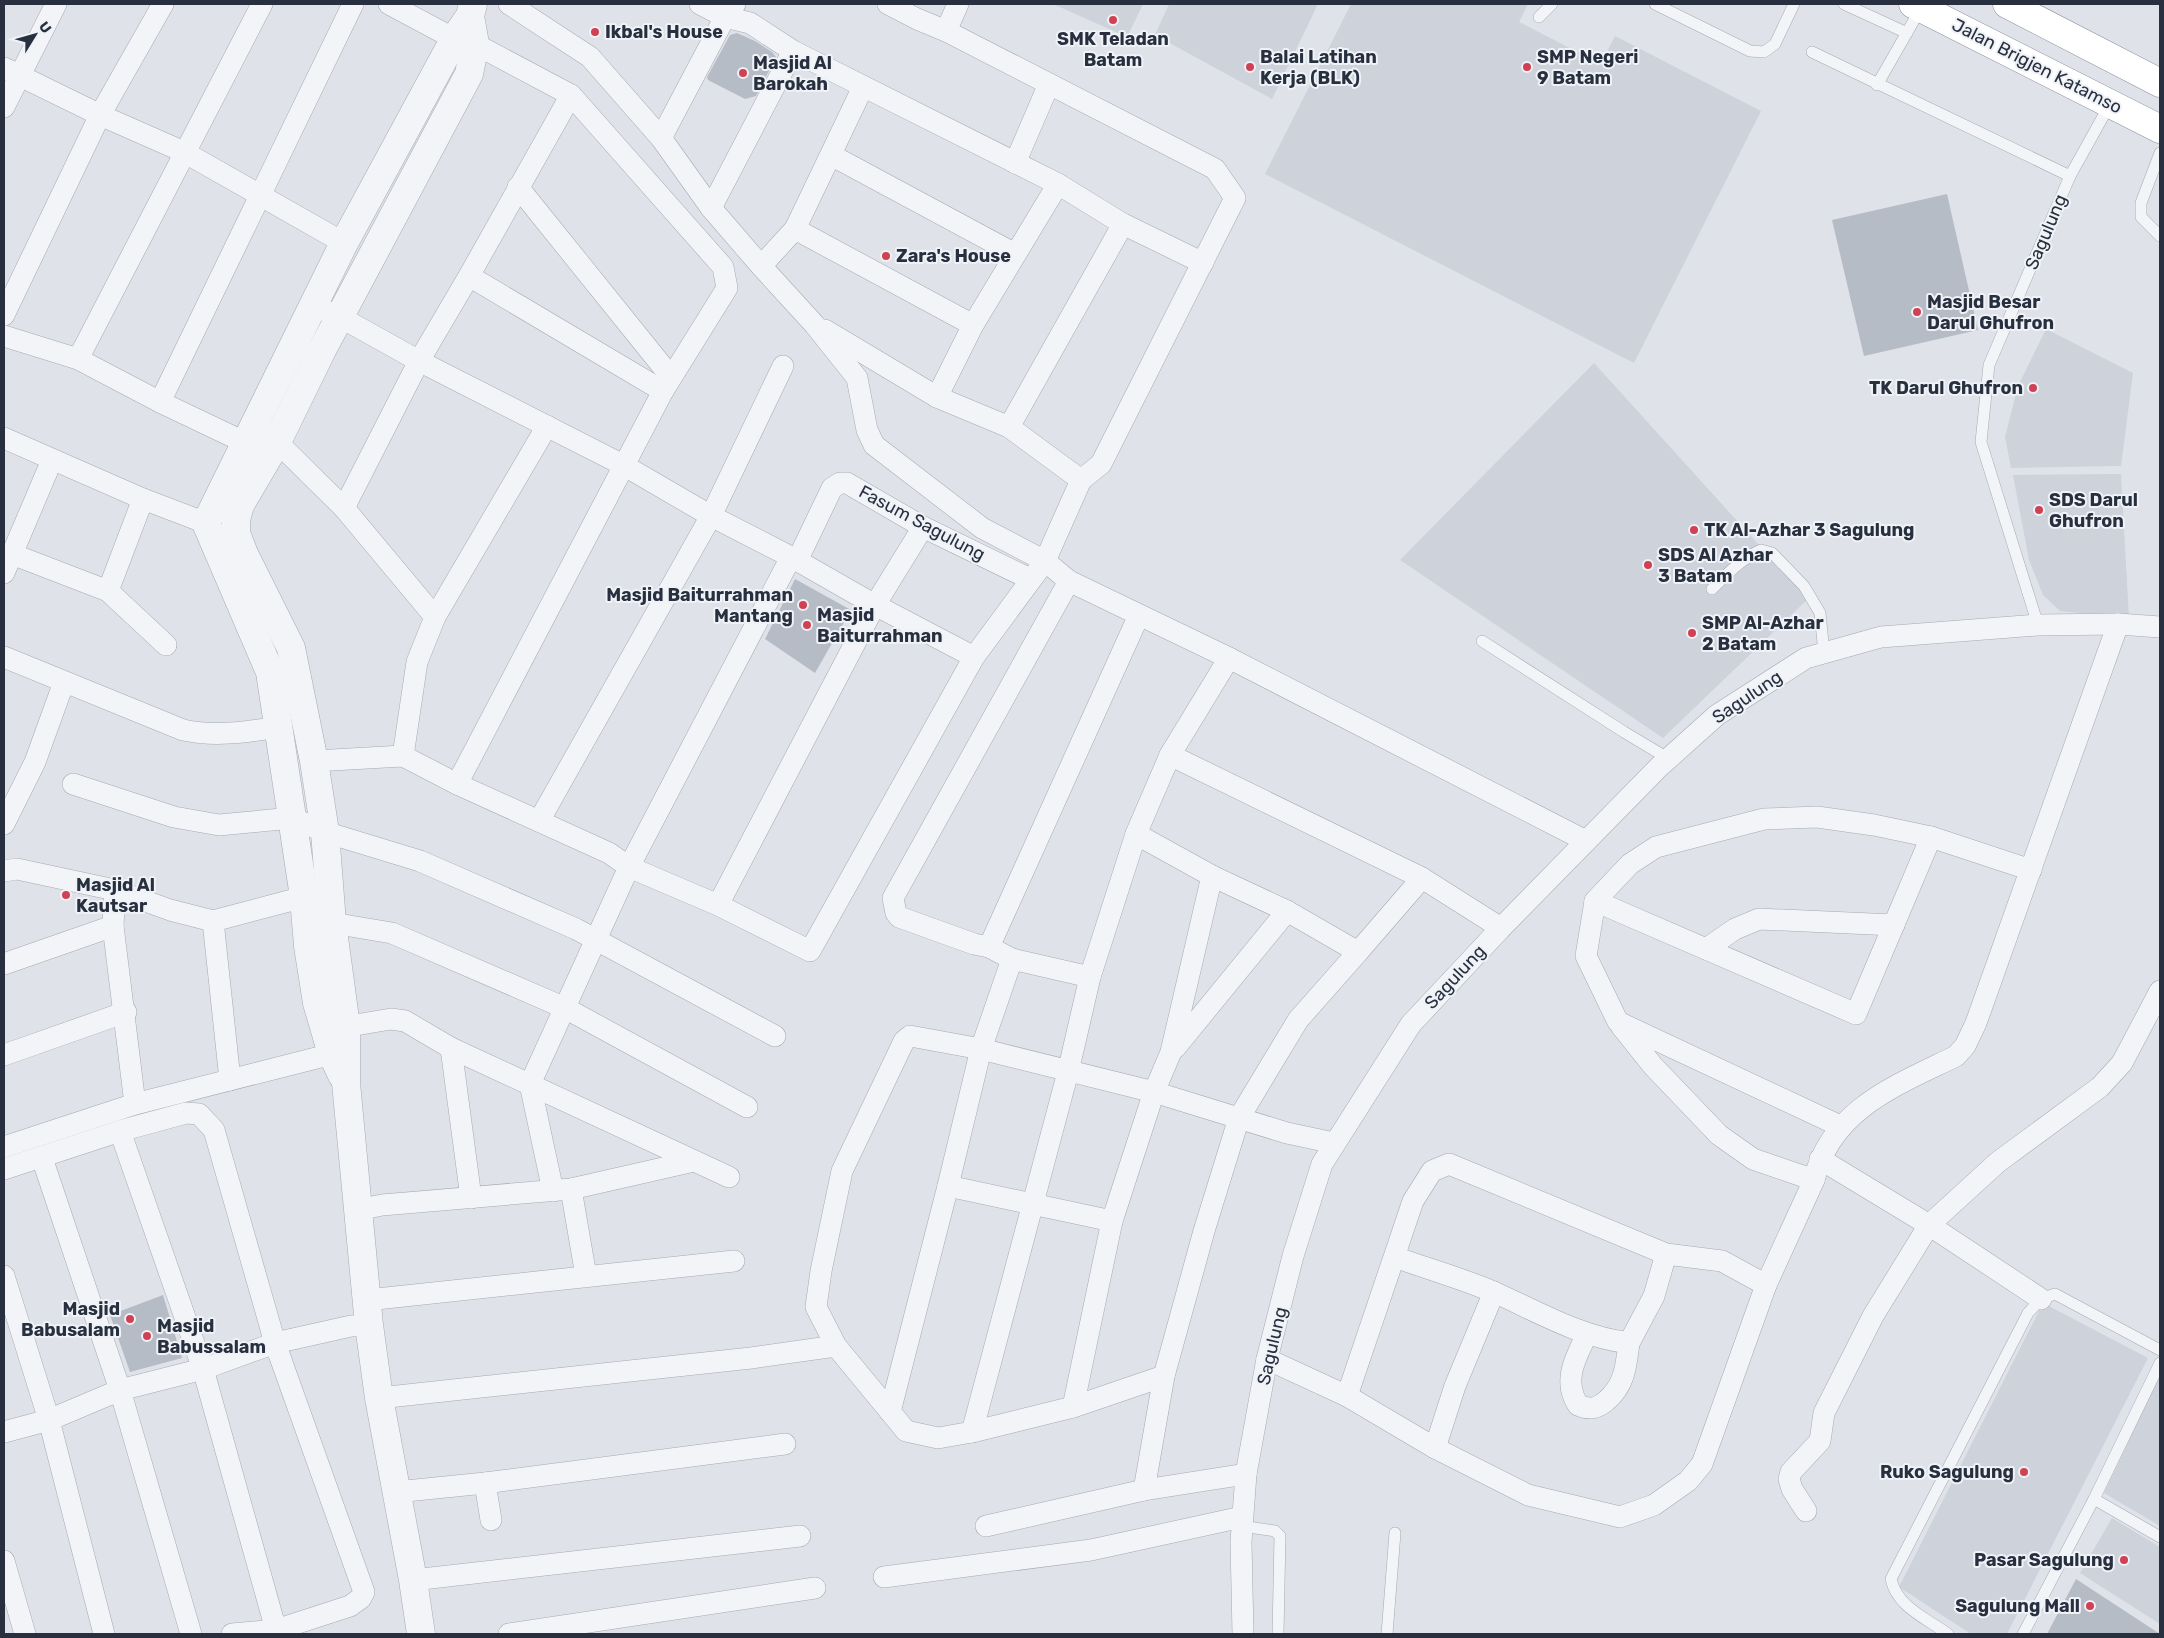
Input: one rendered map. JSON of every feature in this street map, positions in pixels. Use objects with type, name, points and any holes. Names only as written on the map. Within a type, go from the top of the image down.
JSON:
[{"type":"highway","points":[[2007,4],[2160,83]]},
{"type":"highway","name":"Jalan Brigjen Katamso","points":[[1917,6],[2160,129]]},
{"type":"street","points":[[4,107],[12,72],[56,4]]},
{"type":"street","points":[[4,316],[100,115],[164,4]]},
{"type":"street","points":[[78,359],[262,4]]},
{"type":"street","points":[[160,402],[353,4]]},
{"type":"street","points":[[389,4],[458,47],[570,94],[723,267],[727,288],[667,384],[456,784]]},
{"type":"street","points":[[509,4],[590,57],[661,138],[711,208],[814,324],[858,378],[867,430],[874,445],[982,528],[1045,561],[1070,582],[1229,658],[1586,841]]},
{"type":"street","points":[[700,4],[730,10],[793,51],[1058,184],[1123,224],[1203,263]]},
{"type":"street","points":[[314,761],[403,756],[456,784],[609,853],[630,867],[718,906],[810,951],[974,657],[1045,561],[1081,480],[1101,464],[1235,198],[1215,169],[946,31],[917,20],[888,4]]},
{"type":"street","points":[[946,31],[958,4]]},
{"type":"street","points":[[420,1634],[413,1580],[378,1398],[346,1083],[337,1040],[332,923],[325,832],[314,761],[291,648],[244,554],[236,532],[236,520],[240,506],[250,430],[344,243],[458,47],[472,10]]},
{"type":"street","points":[[661,138],[730,10]]},
{"type":"street","points":[[206,523],[244,472],[277,442],[340,317],[469,74],[458,47]]},
{"type":"street","points":[[711,208],[793,51]]},
{"type":"street","points":[[12,72],[100,115],[184,152],[344,243]]},
{"type":"street","points":[[1015,163],[1049,84]]},
{"type":"street","points":[[761,266],[796,229],[863,86]]},
{"type":"street","points":[[344,508],[419,361],[469,276],[570,94]]},
{"type":"street","points":[[831,155],[1014,254]]},
{"type":"street","points":[[937,396],[973,325],[1014,254],[1058,184]]},
{"type":"street","points":[[518,187],[667,384]]},
{"type":"street","points":[[1009,427],[1123,224]]},
{"type":"street","points":[[796,229],[973,325]]},
{"type":"street","points":[[469,276],[667,384]]},
{"type":"street","points":[[313,306],[340,317],[419,361],[625,466],[710,516],[794,559],[974,657]]},
{"type":"street","points":[[814,324],[937,396],[1009,427],[1081,480]]},
{"type":"street","points":[[6,342],[78,359],[160,402],[250,430],[277,442],[344,508],[435,618]]},
{"type":"street","points":[[539,821],[710,516],[783,366]]},
{"type":"street","points":[[403,756],[418,662],[435,618],[547,426]]},
{"type":"street","points":[[4,438],[143,499],[206,523],[270,672],[304,897],[308,946],[317,1003],[337,1040]]},
{"type":"street","points":[[52,460],[8,564],[108,591],[166,644]]},
{"type":"street","name":"Fasum Sagulung","points":[[794,559],[832,488],[840,483],[846,483],[923,527],[1030,579]]},
{"type":"street","points":[[108,591],[143,499]]},
{"type":"street","points":[[718,906],[875,604],[923,527]]},
{"type":"street","points":[[586,1276],[530,1084],[630,867],[794,559]]},
{"type":"street","points":[[1070,582],[893,898],[896,914],[899,917],[974,944],[989,947],[1012,959],[1090,977]]},
{"type":"street","points":[[989,947],[1139,615]]},
{"type":"street","points":[[1267,1359],[1347,1396],[1435,1448],[1528,1495],[1620,1517],[1654,1505],[1688,1481],[1702,1464],[1766,1285],[1814,1180],[1820,1159],[1840,1126],[1875,1097],[1956,1056],[1965,1046],[1976,1022],[2118,624]]},
{"type":"street","name":"Sagulung","points":[[1238,1633],[1242,1521],[1246,1474],[1267,1359],[1293,1256],[1322,1164],[1334,1142],[1411,1024],[1501,928],[1669,759],[1717,716],[1806,658],[1881,637],[2038,625],[2118,624],[2160,627]]},
{"type":"street","points":[[4,657],[190,732],[203,734],[236,733],[279,727]]},
{"type":"street","points":[[972,1432],[1068,1072],[1090,977],[1136,834],[1170,756],[1229,658]]},
{"type":"street","points":[[4,824],[34,762],[64,682]]},
{"type":"street","points":[[1170,756],[1422,878],[1501,928]]},
{"type":"street","points":[[73,784],[174,817],[219,825],[292,818],[325,832],[420,862],[596,940],[775,1036]]},
{"type":"street","points":[[1814,1180],[1753,1159],[1719,1135],[1653,1066],[1618,1022],[1586,956],[1595,901],[1630,864],[1656,847],[1764,819],[1817,818],[1874,825],[1931,837],[2030,870]]},
{"type":"street","points":[[1136,834],[1212,876],[1287,911],[1358,952]]},
{"type":"street","points":[[1595,901],[1856,1014],[1931,837]]},
{"type":"street","points":[[4,871],[17,869],[116,890],[170,910],[213,921],[304,897]]},
{"type":"street","points":[[1073,1407],[1112,1221],[1154,1092],[1172,1052],[1212,876]]},
{"type":"street","points":[[1144,1490],[1164,1376],[1204,1231],[1238,1118],[1298,1020],[1422,878]]},
{"type":"street","points":[[116,890],[114,926],[126,1012],[135,1104]]},
{"type":"street","points":[[1172,1052],[1287,911]]},
{"type":"street","points":[[1706,949],[1735,929],[1759,919],[1894,925]]},
{"type":"street","points":[[213,921],[230,1080]]},
{"type":"street","points":[[332,923],[392,933],[565,1008],[748,1107]]},
{"type":"street","points":[[4,964],[114,926]]},
{"type":"street","points":[[890,1412],[981,1048],[1012,959]]},
{"type":"street","points":[[1806,1511],[1792,1489],[1789,1479],[1791,1472],[1820,1441],[1824,1413],[1873,1316],[1929,1225],[1998,1162],[2100,1087],[2122,1063],[2160,991]]},
{"type":"street","points":[[4,1055],[126,1012]]},
{"type":"street","points":[[4,1147],[135,1104],[230,1080],[391,1019],[405,1021],[451,1048],[729,1177]]},
{"type":"street","points":[[1618,1022],[1840,1126]]},
{"type":"street","points":[[1164,1376],[1073,1407],[972,1432],[938,1438],[906,1431],[836,1346],[816,1308],[821,1271],[842,1171],[904,1041],[910,1036],[981,1048],[1068,1072],[1154,1092],[1288,1133],[1334,1142]]},
{"type":"street","points":[[451,1048],[471,1198]]},
{"type":"street","points":[[4,1169],[120,1131],[186,1113],[198,1114],[214,1130],[275,1343],[364,1592],[361,1598],[350,1606],[276,1630],[232,1634]]},
{"type":"street","points":[[120,1131],[203,1369],[276,1630]]},
{"type":"street","points":[[42,1158],[120,1390],[192,1634]]},
{"type":"street","points":[[1820,1159],[1929,1225],[2041,1299]]},
{"type":"street","points":[[358,1210],[382,1205],[562,1190],[694,1161]]},
{"type":"street","points":[[1347,1396],[1413,1201],[1432,1171],[1449,1164],[1666,1254],[1722,1261],[1766,1285]]},
{"type":"street","points":[[948,1186],[1112,1221]]},
{"type":"street","points":[[1587,1334],[1571,1371],[1570,1386],[1578,1405],[1592,1409],[1600,1406],[1614,1394],[1622,1382],[1626,1369],[1629,1343],[1654,1296],[1666,1254]]},
{"type":"street","points":[[1395,1257],[1494,1292],[1587,1334],[1606,1340],[1629,1343]]},
{"type":"street","points":[[4,1432],[49,1420],[120,1390],[203,1369],[275,1343],[351,1326],[368,1313],[586,1276],[734,1261]]},
{"type":"street","points":[[4,1276],[49,1420],[104,1634]]},
{"type":"street","points":[[1435,1448],[1455,1386],[1494,1292]]},
{"type":"street","points":[[378,1398],[741,1359],[836,1346]]},
{"type":"street","points":[[396,1492],[486,1483],[785,1444]]},
{"type":"street","points":[[986,1526],[1144,1490],[1246,1474]]},
{"type":"street","points":[[486,1483],[491,1520]]},
{"type":"street","points":[[884,1577],[1090,1550],[1242,1521]]},
{"type":"street","points":[[413,1580],[800,1536]]},
{"type":"street","points":[[4,1561],[25,1634]]},
{"type":"street","points":[[509,1634],[815,1588]]},
{"type":"lane","points":[[1539,17],[1552,4]]},
{"type":"lane","points":[[1655,4],[1750,51],[1764,52],[1774,44],[1794,4]]},
{"type":"lane","points":[[1844,4],[1907,33]]},
{"type":"lane","points":[[1877,85],[1907,33],[1917,6]]},
{"type":"lane","points":[[1812,52],[1877,85],[2070,176]]},
{"type":"lane","name":"Sagulung","points":[[2038,625],[1981,442],[1989,365],[2070,176],[2110,104]]},
{"type":"lane","points":[[2160,154],[2141,203],[2141,217],[2160,236]]},
{"type":"lane","points":[[1712,589],[1736,564],[1750,554],[1761,550],[1772,553],[1804,586],[1820,614],[1824,653]]},
{"type":"lane","points":[[1482,641],[1669,759]]},
{"type":"lane","points":[[1948,1634],[1900,1601],[1893,1591],[1891,1579],[2028,1313],[2041,1299],[2055,1294],[2160,1350]]},
{"type":"lane","points":[[2023,1634],[2094,1499],[2160,1363]]},
{"type":"lane","points":[[2094,1499],[2160,1537]]},
{"type":"lane","points":[[1242,1521],[1275,1531],[1280,1536],[1278,1634]]},
{"type":"lane","points":[[1387,1634],[1395,1533]]},
{"type":"shaded area","name":"SMK Teladan Batam","points":[[1053,4],[1143,4],[1127,37]]},
{"type":"shaded area","name":"Balai Latihan Kerja (BLK)","points":[[1169,4],[1318,4],[1272,99],[1155,35]]},
{"type":"shaded area","points":[[1351,4],[1528,4],[1519,22],[1601,64],[1615,36],[1761,111],[1634,363],[1265,174]]},
{"type":"shaded area","points":[[2046,329],[2133,373],[2121,466],[2011,468],[2005,437],[2018,386]]},
{"type":"shaded area","points":[[1594,363],[1808,599],[1663,738],[1400,560]]},
{"type":"shaded area","points":[[2121,474],[2129,618],[2060,611],[2043,595],[2029,560],[2013,475]]},
{"type":"shaded area","name":"Ruko Sagulung","points":[[2043,1303],[2148,1358],[2007,1634],[1971,1634],[1899,1587]]},
{"type":"shaded area","points":[[2160,1376],[2160,1526],[2104,1493]]},
{"type":"shaded area","name":"Pasar Sagulung","points":[[2112,1518],[2160,1547],[2160,1624],[2080,1573]]},
{"type":"building","name":"Masjid Al Barokah","points":[[737,33],[755,41],[772,52],[776,57],[756,96],[745,99],[708,80],[707,77],[730,35]]},
{"type":"building","points":[[1947,194],[1978,330],[1864,356],[1832,220]]},
{"type":"building","name":"Masjid Baiturrahman","points":[[795,579],[851,610],[815,673],[765,639]]},
{"type":"building","name":"Masjid Babussalam","points":[[163,1295],[182,1358],[130,1372],[110,1315]]},
{"type":"building","name":"Sagulung Mall","points":[[2076,1579],[2160,1634],[2047,1634]]},
{"type":"place","name":"SMK Teladan Batam","points":[[1113,20]]},
{"type":"place","name":"Ikbal's House","points":[[595,32]]},
{"type":"place","name":"Balai Latihan Kerja (BLK)","points":[[1250,67]]},
{"type":"place","name":"SMP Negeri 9 Batam","points":[[1527,67]]},
{"type":"place","name":"Masjid Al Barokah","points":[[743,73]]},
{"type":"place","name":"Zara's House","points":[[886,256]]},
{"type":"place","name":"Masjid Besar Darul Ghufron","points":[[1917,312]]},
{"type":"place","name":"TK Darul Ghufron","points":[[2033,388]]},
{"type":"place","name":"SDS Darul Ghufron","points":[[2039,510]]},
{"type":"place","name":"TK Al-Azhar 3 Sagulung","points":[[1694,530]]},
{"type":"place","name":"SDS Al Azhar 3 Batam","points":[[1648,565]]},
{"type":"place","name":"Masjid Baiturrahman Mantang","points":[[803,605]]},
{"type":"place","name":"Masjid Baiturrahman","points":[[807,625]]},
{"type":"place","name":"SMP Al-Azhar 2 Batam","points":[[1692,633]]},
{"type":"place","name":"Masjid Al Kautsar","points":[[66,895]]},
{"type":"place","name":"Masjid Babusalam","points":[[130,1319]]},
{"type":"place","name":"Masjid Babussalam","points":[[147,1336]]},
{"type":"place","name":"Ruko Sagulung","points":[[2024,1472]]},
{"type":"place","name":"Pasar Sagulung","points":[[2124,1560]]},
{"type":"place","name":"Sagulung Mall","points":[[2090,1606]]}]
